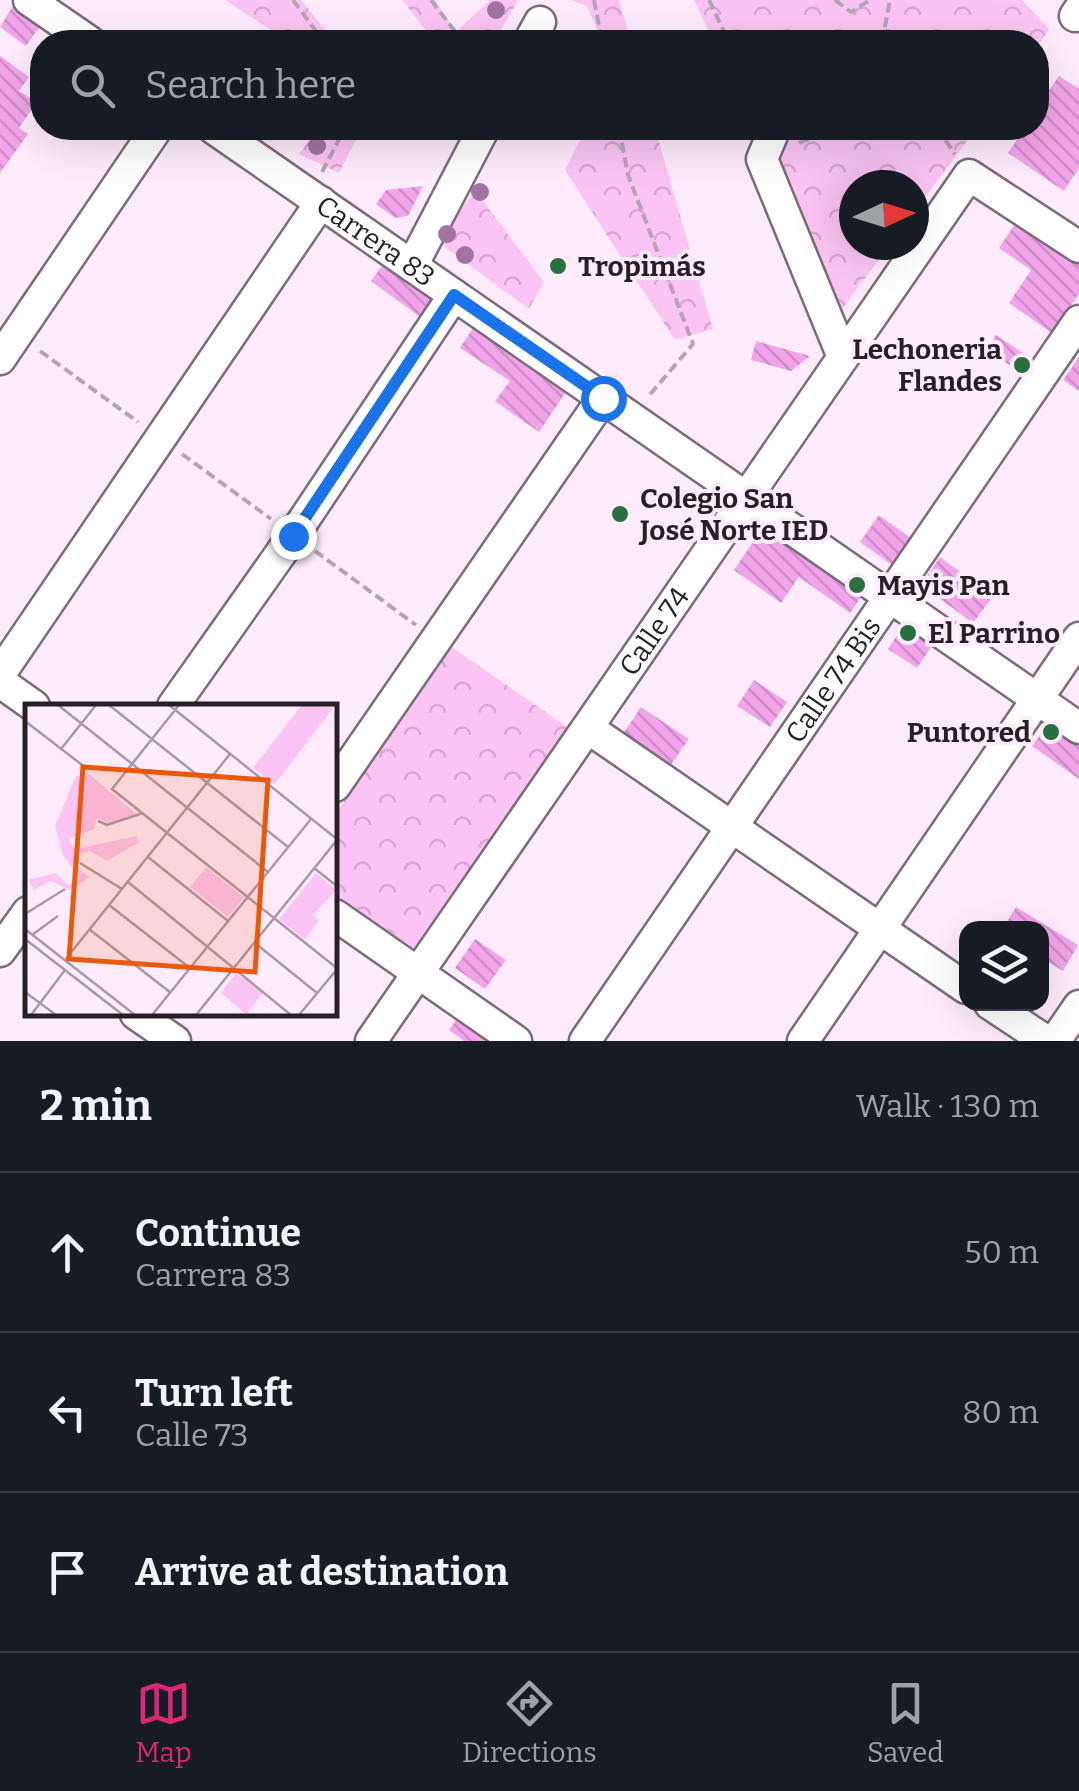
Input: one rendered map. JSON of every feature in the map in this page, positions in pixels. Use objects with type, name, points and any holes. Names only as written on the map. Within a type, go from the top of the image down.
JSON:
[{"type":"street","points":[[29,0],[73,30]]},
{"type":"street","points":[[0,359],[149,140]]},
{"type":"street","name":"Carrera 83","points":[[230,140],[1079,728]]},
{"type":"street","points":[[412,266],[478,140]]},
{"type":"street","points":[[770,140],[762,159],[844,357]]},
{"type":"street","points":[[970,174],[1079,247]]},
{"type":"street","name":"Calle 74","points":[[371,1041],[970,174]]},
{"type":"street","points":[[0,674],[316,199]]},
{"type":"street","points":[[174,704],[293,536],[454,295]]},
{"type":"street","name":"Calle 74 Bis","points":[[585,1041],[1079,321]]},
{"type":"street","points":[[338,782],[603,398]]},
{"type":"street","points":[[803,1041],[1079,638]]},
{"type":"street","points":[[0,682],[31,704]]},
{"type":"street","points":[[588,728],[959,983]]},
{"type":"street","points":[[338,918],[516,1041]]},
{"type":"street","points":[[1055,1041],[1079,1006]]},
{"type":"street","points":[[1001,1011],[1046,1041]]},
{"type":"street","points":[[138,1016],[164,1038]]},
{"type":"path","points":[[293,0],[315,30]]},
{"type":"path","points":[[432,0],[454,30]]},
{"type":"path","points":[[594,0],[600,30]]},
{"type":"path","points":[[709,0],[723,30]]},
{"type":"path","points":[[835,0],[851,12],[870,0]]},
{"type":"path","points":[[884,30],[890,0]]},
{"type":"path","points":[[316,199],[339,140]]},
{"type":"path","points":[[621,140],[628,175],[693,344],[630,417]]},
{"type":"path","points":[[946,140],[970,174]]},
{"type":"path","points":[[17,334],[436,640]]},
{"type":"green space","points":[[225,0],[301,0],[325,30],[271,30]]},
{"type":"green space","points":[[402,0],[435,0],[455,30],[426,30]]},
{"type":"green space","points":[[490,0],[518,0],[501,30],[458,30]]},
{"type":"green space","points":[[571,0],[619,0],[628,30],[598,30],[587,6]]},
{"type":"green space","points":[[694,0],[1022,0],[1049,29],[1048,30],[708,30]]},
{"type":"green space","points":[[309,140],[356,140],[339,173],[299,154]]},
{"type":"green space","points":[[580,140],[658,140],[713,329],[675,340],[565,170]]},
{"type":"green space","points":[[785,140],[968,140],[929,192],[929,170],[839,170],[839,260],[879,260],[839,313],[776,162]]},
{"type":"green space","points":[[475,190],[544,282],[529,309],[438,242]]},
{"type":"green space","points":[[450,646],[570,729],[418,951],[338,896],[338,811]]},
{"type":"building","points":[[13,6],[40,26],[30,30],[26,46],[0,27]]},
{"type":"building","points":[[0,56],[29,77],[19,91],[30,98],[30,112],[19,128],[28,134],[0,173]]},
{"type":"building","points":[[1059,76],[1079,89],[1079,168],[1064,191],[1008,153],[1017,140],[1049,140],[1049,90]]},
{"type":"building","points":[[423,186],[408,216],[395,218],[376,204],[386,190]]},
{"type":"building","points":[[1017,221],[1079,263],[1079,294],[1052,333],[1009,303],[1031,270],[999,248]]},
{"type":"building","points":[[384,263],[437,299],[423,319],[371,281]]},
{"type":"building","points":[[475,325],[568,389],[539,432],[495,401],[510,381],[460,348]]},
{"type":"building","points":[[996,335],[1034,360],[1025,375],[986,350]]},
{"type":"building","points":[[756,341],[810,356],[791,371],[751,360]]},
{"type":"building","points":[[1079,357],[1079,391],[1063,380]]},
{"type":"building","points":[[879,515],[911,538],[892,565],[860,542]]},
{"type":"building","points":[[770,517],[869,585],[850,613],[799,577],[781,603],[734,570]]},
{"type":"building","points":[[940,557],[993,596],[973,623],[921,585]]},
{"type":"building","points":[[905,623],[934,643],[917,668],[888,649]]},
{"type":"building","points":[[754,680],[787,702],[770,727],[737,706]]},
{"type":"building","points":[[641,707],[689,739],[670,766],[623,734]]},
{"type":"building","points":[[1051,720],[1079,740],[1079,779],[1032,746]]},
{"type":"building","points":[[1016,907],[1039,921],[1007,921]]},
{"type":"building","points":[[1049,927],[1078,945],[1063,971],[1049,962]]},
{"type":"building","points":[[475,939],[506,960],[485,989],[455,968]]},
{"type":"building","points":[[464,1009],[492,1029],[484,1041],[464,1041],[449,1030]]},
{"type":"place","name":"Tropimás","points":[[558,266]]},
{"type":"place","name":"Lechoneria Flandes","points":[[1022,365]]},
{"type":"place","name":"Colegio San José Norte IED","points":[[620,514]]},
{"type":"place","name":"Mayis Pan","points":[[857,585]]},
{"type":"place","name":"El Parrino","points":[[908,633]]},
{"type":"place","name":"Puntored","points":[[1051,732]]},
{"type":"route","points":[[293,536],[454,295],[603,398]]}]
